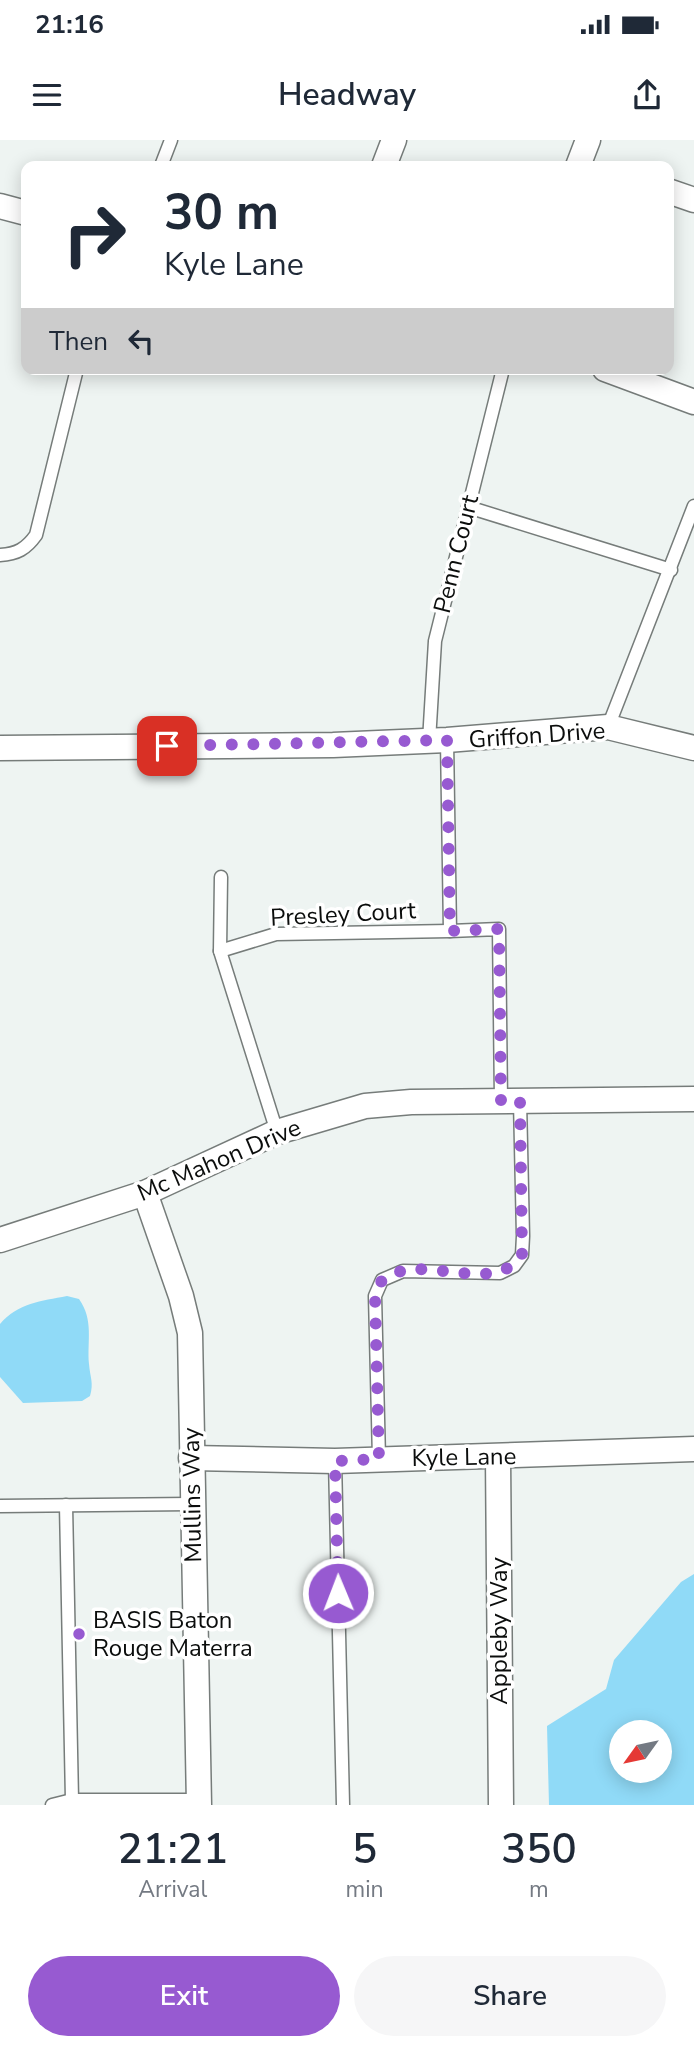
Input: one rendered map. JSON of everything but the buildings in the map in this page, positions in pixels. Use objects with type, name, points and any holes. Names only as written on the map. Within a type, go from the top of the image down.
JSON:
[{"type":"street","points":[[386,161],[394,140]]},
{"type":"street","points":[[674,193],[694,200]]},
{"type":"street","points":[[0,206],[21,212]]},
{"type":"street","points":[[621,375],[694,402]]},
{"type":"street","name":"Griffon Drive","points":[[0,748],[438,741],[608,727],[694,748]]},
{"type":"street","name":"Mc Mahon Drive","points":[[0,1240],[145,1193],[277,1132],[365,1106],[411,1102],[694,1099]]},
{"type":"street","name":"Mullins Way","points":[[145,1193],[187,1316],[199,1802]]},
{"type":"street","name":"Kyle Lane","points":[[191,1458],[335,1461],[694,1449]]},
{"type":"street","name":"Appleby Way","points":[[498,1457],[501,1805]]},
{"type":"lane","points":[[163,161],[171,140]]},
{"type":"lane","points":[[0,555],[14,555],[28,546],[36,535],[76,375]]},
{"type":"lane","name":"Penn Court","points":[[450,931],[438,741],[435,641],[501,375]]},
{"type":"lane","points":[[608,727],[694,506]]},
{"type":"lane","points":[[468,507],[671,570]]},
{"type":"lane","points":[[221,877],[220,951],[277,1132]]},
{"type":"lane","name":"Presley Court","points":[[220,951],[276,934],[499,929],[511,1101]]},
{"type":"lane","points":[[379,1459],[375,1296],[382,1280],[403,1270],[499,1273],[514,1266],[522,1255],[523,1236],[511,1101]]},
{"type":"lane","points":[[335,1461],[343,1805]]},
{"type":"lane","points":[[0,1506],[191,1504]]},
{"type":"lane","points":[[66,1505],[72,1800]]},
{"type":"lane","points":[[52,1805],[72,1800],[199,1802]]},
{"type":"water","points":[[67,1296],[79,1299],[87,1315],[92,1384],[90,1396],[82,1401],[23,1403],[0,1377],[0,1324],[22,1307]]},
{"type":"water","points":[[694,1574],[694,1805],[549,1805],[547,1726],[606,1689],[614,1660],[681,1582]]},
{"type":"place","name":"BASIS Baton Rouge Materra","points":[[79,1634]]},
{"type":"route","points":[[167,746],[333,745],[447,740],[450,931],[499,929],[501,1101],[520,1101],[522,1255],[514,1266],[499,1273],[403,1270],[382,1280],[375,1296],[379,1459],[335,1461],[338,1593]]}]
